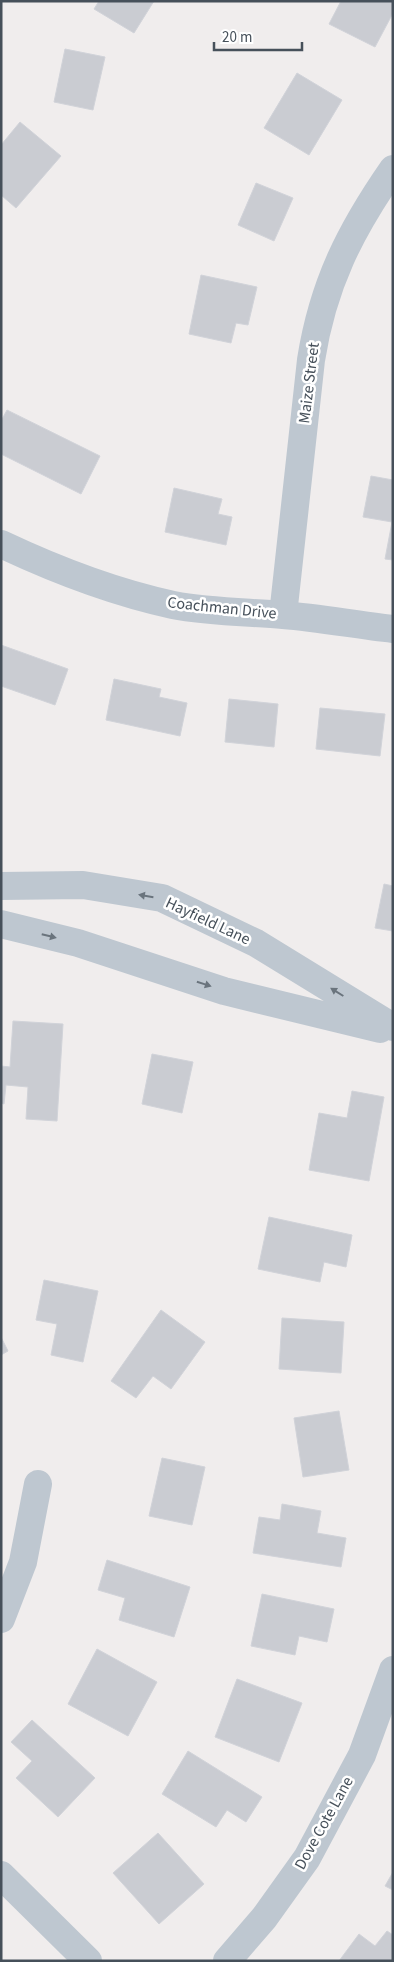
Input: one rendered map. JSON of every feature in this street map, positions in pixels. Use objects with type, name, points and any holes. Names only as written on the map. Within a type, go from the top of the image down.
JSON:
[{"type":"street","name":"Maize Street","points":[[283,615],[315,333],[330,280],[353,231],[366,207],[393,169]]},
{"type":"street","name":"Coachman Drive","points":[[1,544],[43,564],[95,583],[174,605],[228,612],[283,615],[393,629]]},
{"type":"street","name":"Hayfield Lane","points":[[1,886],[82,885],[162,898],[256,943],[393,1027]]},
{"type":"street","points":[[1,924],[78,943],[224,991],[393,1032]]},
{"type":"street","points":[[1,1618],[24,1562],[38,1484]]},
{"type":"street","name":"Dove Cote Lane","points":[[228,1961],[264,1918],[307,1858],[362,1755],[393,1670]]},
{"type":"street","points":[[1,1875],[88,1961]]},
{"type":"building","points":[[99,1],[154,1],[134,33],[94,9]]},
{"type":"building","points":[[341,1],[393,1],[393,13],[375,47],[329,24]]},
{"type":"building","points":[[65,49],[105,57],[93,110],[54,102]]},
{"type":"building","points":[[297,73],[342,100],[309,155],[264,128]]},
{"type":"building","points":[[20,122],[61,156],[16,208],[1,195],[1,145]]},
{"type":"building","points":[[256,183],[293,198],[274,241],[238,225]]},
{"type":"building","points":[[201,275],[257,287],[248,325],[236,323],[231,343],[189,334]]},
{"type":"building","points":[[7,410],[100,456],[81,494],[1,454],[1,421]]},
{"type":"building","points":[[371,476],[393,480],[393,560],[385,559],[392,522],[363,517]]},
{"type":"building","points":[[174,488],[222,499],[218,514],[232,517],[226,545],[165,532]]},
{"type":"building","points":[[1,645],[68,669],[55,705],[1,686]]},
{"type":"building","points":[[114,679],[161,689],[159,697],[187,703],[180,736],[106,720]]},
{"type":"building","points":[[229,699],[278,704],[274,747],[225,742]]},
{"type":"building","points":[[320,708],[385,714],[380,756],[316,749]]},
{"type":"building","points":[[384,884],[393,886],[393,931],[375,928]]},
{"type":"building","points":[[13,1021],[63,1024],[57,1121],[26,1119],[28,1087],[6,1085],[4,1104],[1,1103],[1,1066],[10,1067]]},
{"type":"building","points":[[152,1054],[193,1062],[182,1113],[142,1104]]},
{"type":"building","points":[[352,1091],[384,1097],[369,1181],[309,1170],[319,1113],[347,1118]]},
{"type":"building","points":[[269,1217],[352,1235],[346,1267],[324,1262],[320,1282],[258,1269]]},
{"type":"building","points":[[44,1280],[98,1291],[83,1362],[51,1355],[57,1324],[36,1320]]},
{"type":"building","points":[[161,1310],[205,1342],[171,1389],[153,1376],[136,1398],[111,1381]]},
{"type":"building","points":[[282,1318],[344,1322],[341,1373],[279,1369]]},
{"type":"building","points":[[1,1337],[8,1351],[1,1355]]},
{"type":"building","points":[[339,1411],[349,1470],[303,1477],[294,1418]]},
{"type":"building","points":[[162,1458],[205,1467],[192,1525],[149,1516]]},
{"type":"building","points":[[282,1504],[321,1511],[317,1533],[346,1538],[341,1567],[253,1553],[259,1517],[280,1520]]},
{"type":"building","points":[[107,1560],[190,1587],[174,1637],[119,1620],[125,1598],[98,1590]]},
{"type":"building","points":[[262,1594],[334,1609],[327,1642],[299,1636],[295,1655],[251,1646]]},
{"type":"building","points":[[97,1649],[157,1682],[128,1736],[68,1704]]},
{"type":"building","points":[[237,1679],[302,1703],[279,1762],[215,1737]]},
{"type":"building","points":[[32,1720],[95,1778],[58,1817],[16,1778],[32,1761],[11,1742]]},
{"type":"building","points":[[188,1751],[262,1797],[246,1822],[227,1810],[216,1827],[162,1794]]},
{"type":"building","points":[[158,1833],[204,1884],[159,1924],[113,1873]]},
{"type":"building","points":[[393,1872],[393,1890],[385,1886]]},
{"type":"building","points":[[387,1931],[393,1935],[393,1959],[391,1961],[339,1961],[359,1934],[375,1946]]}]
